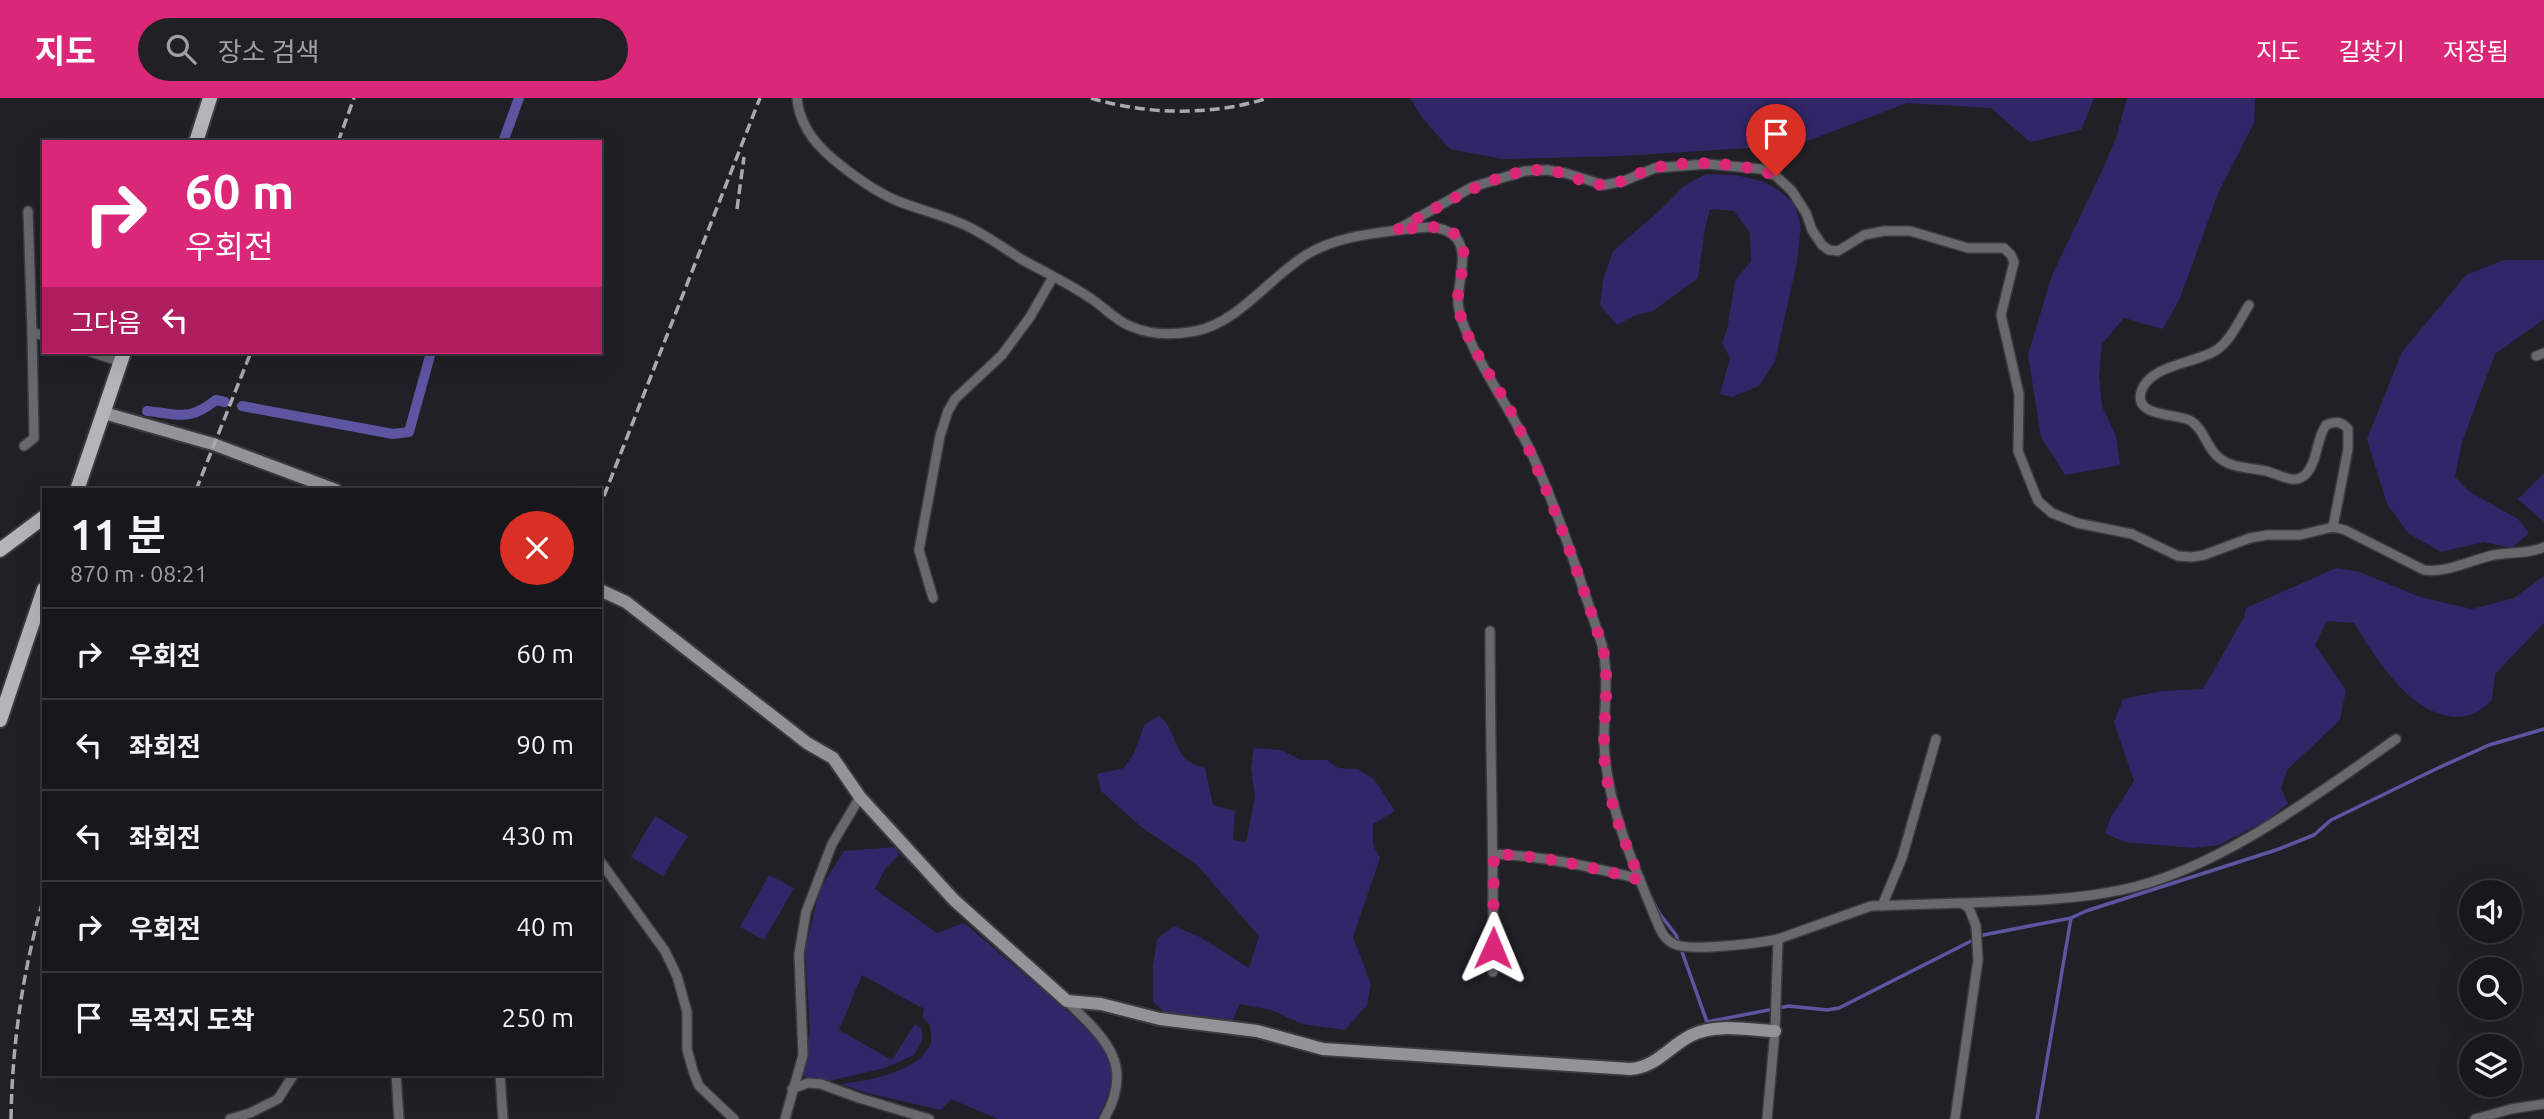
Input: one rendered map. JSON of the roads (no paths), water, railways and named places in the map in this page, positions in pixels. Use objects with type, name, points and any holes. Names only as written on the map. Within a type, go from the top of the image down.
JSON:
[{"type":"main road","points":[[197,140],[211,98]]},
{"type":"main road","points":[[78,488],[123,357]]},
{"type":"main road","points":[[0,550],[42,518]]},
{"type":"main road","points":[[0,720],[42,595]]},
{"type":"street","points":[[797,98],[805,125],[813,139],[833,159],[866,183],[895,200],[936,212],[970,227],[1093,300],[1127,326],[1148,332],[1173,334],[1212,326],[1232,314],[1307,255],[1337,241],[1432,226],[1449,231],[1460,240],[1463,250],[1458,300],[1463,322],[1473,348],[1514,418],[1541,475],[1567,541],[1602,645],[1606,662],[1604,754],[1616,815],[1662,934],[1680,946],[1698,948],[1778,939],[1871,906],[2056,899],[2122,890],[2172,875],[2242,842],[2396,739]]},
{"type":"street","points":[[1395,231],[1472,187],[1525,171],[1565,173],[1604,185],[1624,181],[1655,168],[1682,164],[1761,169],[1776,176],[1792,191],[1817,238],[1829,250],[1838,251],[1864,235],[1884,230],[1910,231],[1968,248],[2004,248],[2011,255],[2014,262],[2001,315],[2019,394],[2018,451],[2038,501],[2052,513],[2077,523],[2132,534],[2169,553],[2192,557],[2250,538],[2300,535],[2333,527],[2346,530],[2424,570],[2437,572],[2492,556],[2544,547]]},
{"type":"street","points":[[24,446],[34,438],[29,211]]},
{"type":"street","points":[[933,598],[919,550],[940,436],[948,411],[955,399],[1002,355],[1030,317],[1053,277]]},
{"type":"street","points":[[2249,305],[2219,348],[2197,360],[2158,372],[2147,381],[2141,392],[2141,400],[2146,408],[2156,413],[2189,419],[2197,426],[2215,455],[2226,463],[2266,471],[2287,479],[2302,477],[2309,471],[2321,431],[2326,425],[2337,422],[2343,424],[2348,429],[2348,449],[2333,527]]},
{"type":"street","points":[[32,332],[42,335]]},
{"type":"street","points":[[104,354],[123,357]]},
{"type":"street","points":[[104,413],[214,444],[331,488]]},
{"type":"street","points":[[602,591],[626,602],[807,743],[833,758],[860,797],[954,900],[1099,1033],[1114,1053],[1116,1088],[1104,1119]]},
{"type":"street","points":[[1490,631],[1493,972]]},
{"type":"street","points":[[1882,906],[1902,858],[1936,739]]},
{"type":"street","points":[[785,1119],[803,1055],[799,954],[806,912],[832,844],[860,797]]},
{"type":"street","points":[[1494,854],[1564,860],[1640,880]]},
{"type":"street","points":[[602,864],[665,951],[677,976],[687,1012],[687,1049],[699,1086],[734,1119]]},
{"type":"street","points":[[1955,1119],[1978,960],[1976,926],[1969,908],[1961,903]]},
{"type":"street","points":[[1767,1119],[1778,939]]},
{"type":"street","points":[[1067,1001],[1101,1004],[1160,1019],[1257,1031],[1323,1048],[1630,1069],[1645,1068],[1692,1034],[1717,1029],[1774,1031]]},
{"type":"street","points":[[230,1119],[250,1113],[278,1099],[293,1076]]},
{"type":"street","points":[[396,1076],[399,1119]]},
{"type":"street","points":[[500,1076],[503,1119]]},
{"type":"street","points":[[792,1089],[808,1083],[821,1084],[929,1119]]},
{"type":"street","points":[[2475,1119],[2511,1109],[2544,1104]]},
{"type":"waterway","points":[[504,140],[519,98]]},
{"type":"waterway","points":[[242,406],[393,434],[409,432],[430,354]]},
{"type":"waterway","points":[[147,411],[183,415],[198,411],[216,400],[225,402]]},
{"type":"waterway","points":[[2037,1119],[2071,918],[2314,835],[2331,820],[2438,768],[2489,745],[2544,729]]},
{"type":"waterway","points":[[1651,897],[1659,913],[1676,935],[1707,1022],[1789,1006],[1827,1010],[1839,1008],[1983,935],[2071,918]]},
{"type":"railway","points":[[339,140],[354,98]]},
{"type":"railway","points":[[604,496],[760,98]]},
{"type":"railway","points":[[1091,98],[1134,108],[1180,111],[1225,108],[1268,98]]},
{"type":"railway","points":[[737,209],[744,157]]},
{"type":"railway","points":[[197,488],[250,354]]},
{"type":"railway","points":[[11,1119],[20,1007],[42,905]]}]
